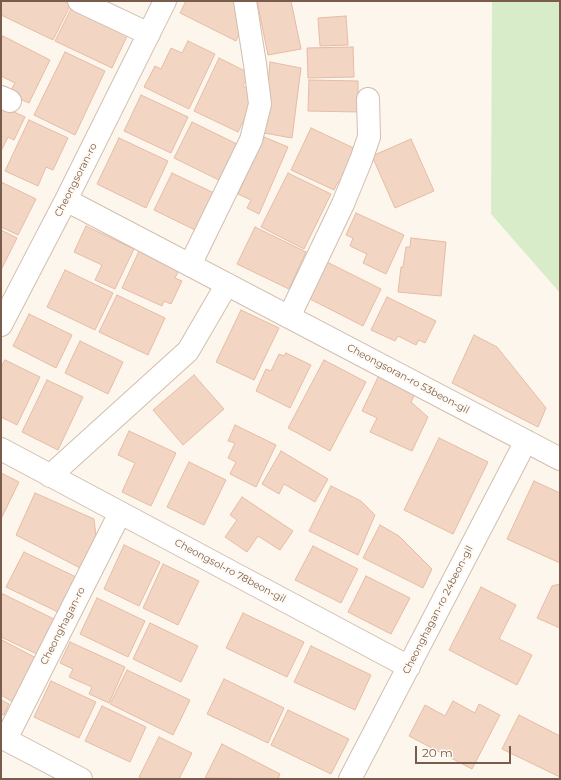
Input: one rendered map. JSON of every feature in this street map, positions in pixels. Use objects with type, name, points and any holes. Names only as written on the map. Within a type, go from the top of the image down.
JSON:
[{"type":"lane","points":[[79,1],[149,34]]},
{"type":"lane","name":"Cheongsoran-ro","points":[[1,325],[66,200],[165,1]]},
{"type":"lane","points":[[190,265],[251,140],[260,104],[256,64],[246,1]]},
{"type":"lane","points":[[290,317],[343,204],[369,138],[368,100]]},
{"type":"lane","name":"Cheongsoran-ro 53beon-gil","points":[[66,200],[560,459]]},
{"type":"lane","points":[[50,476],[188,351],[227,284]]},
{"type":"lane","name":"Cheonghagan-ro 24beon-gil","points":[[350,779],[526,441]]},
{"type":"lane","name":"Cheongsol-ro 78beon-gil","points":[[1,449],[409,667]]},
{"type":"lane","name":"Cheonghagan-ro","points":[[81,779],[4,738],[120,513]]},
{"type":"green space","points":[[492,1],[560,1],[560,293],[491,214]]},
{"type":"building","points":[[2,1],[64,1],[71,4],[53,40],[1,15]]},
{"type":"building","points":[[186,1],[239,1],[242,28],[236,41],[180,13]]},
{"type":"building","points":[[257,1],[291,1],[301,49],[268,55]]},
{"type":"building","points":[[73,5],[129,32],[112,68],[55,41]]},
{"type":"building","points":[[346,16],[348,45],[320,46],[318,18]]},
{"type":"building","points":[[3,36],[50,60],[29,103],[9,94],[15,83],[1,76],[1,40]]},
{"type":"building","points":[[188,41],[215,54],[189,109],[144,87],[155,66],[161,69],[171,48],[182,53]]},
{"type":"building","points":[[353,47],[354,77],[308,78],[307,48]]},
{"type":"building","points":[[65,52],[105,71],[75,135],[34,115]]},
{"type":"building","points":[[219,58],[249,73],[243,86],[257,93],[238,132],[194,111]]},
{"type":"building","points":[[270,62],[301,68],[292,138],[264,133]]},
{"type":"building","points":[[309,80],[358,81],[358,112],[308,111]]},
{"type":"building","points":[[141,95],[188,117],[171,153],[124,131]]},
{"type":"building","points":[[1,106],[25,117],[14,140],[8,137],[1,151]]},
{"type":"building","points":[[29,120],[68,138],[53,170],[46,167],[38,186],[5,171]]},
{"type":"building","points":[[192,122],[239,145],[221,181],[174,158]]},
{"type":"building","points":[[311,128],[360,151],[344,185],[338,182],[334,190],[291,170]]},
{"type":"building","points":[[264,137],[288,147],[259,214],[247,208],[251,200],[238,194]]},
{"type":"building","points":[[119,138],[168,161],[146,208],[97,184]]},
{"type":"building","points":[[411,139],[434,191],[395,208],[372,156]]},
{"type":"building","points":[[172,173],[214,193],[195,230],[154,210]]},
{"type":"building","points":[[288,173],[331,194],[304,249],[261,227]]},
{"type":"building","points":[[1,182],[36,199],[18,235],[1,227]]},
{"type":"building","points":[[356,213],[404,235],[386,274],[363,263],[367,254],[350,246],[353,238],[346,235]]},
{"type":"building","points":[[86,226],[134,249],[115,289],[95,280],[102,265],[74,252]]},
{"type":"building","points":[[255,227],[306,252],[289,289],[237,264]]},
{"type":"building","points":[[1,230],[17,238],[1,270]]},
{"type":"building","points":[[411,238],[446,242],[441,296],[398,292],[401,267],[403,267],[406,247],[410,247]]},
{"type":"building","points":[[139,251],[179,270],[175,278],[182,281],[171,304],[164,301],[162,306],[122,288]]},
{"type":"building","points":[[327,262],[381,289],[363,326],[308,298]]},
{"type":"building","points":[[65,270],[113,293],[95,330],[47,307]]},
{"type":"building","points":[[117,295],[165,318],[148,355],[99,332]]},
{"type":"building","points":[[387,297],[436,321],[425,343],[419,340],[416,345],[398,336],[395,341],[371,330]]},
{"type":"building","points":[[241,310],[279,328],[254,380],[216,362]]},
{"type":"building","points":[[29,314],[72,335],[56,368],[13,346]]},
{"type":"building","points":[[474,335],[497,347],[546,408],[538,427],[452,383]]},
{"type":"building","points":[[80,341],[123,362],[108,394],[65,373]]},
{"type":"building","points":[[286,353],[311,365],[290,408],[256,391],[266,369],[271,371],[279,354],[284,356]]},
{"type":"building","points":[[5,360],[40,377],[17,425],[1,417],[1,367]]},
{"type":"building","points":[[324,360],[366,382],[330,451],[288,428]]},
{"type":"building","points":[[194,375],[224,409],[183,445],[153,410]]},
{"type":"building","points":[[379,375],[416,392],[411,402],[428,417],[412,451],[370,432],[377,418],[362,411]]},
{"type":"building","points":[[47,380],[83,397],[58,450],[22,432]]},
{"type":"building","points":[[235,425],[276,445],[256,487],[230,474],[236,462],[228,458],[235,443],[228,441]]},
{"type":"building","points":[[129,431],[176,453],[151,506],[122,492],[135,463],[118,455]]},
{"type":"building","points":[[439,438],[488,462],[453,534],[404,510]]},
{"type":"building","points":[[281,451],[328,479],[315,502],[284,484],[279,494],[262,484]]},
{"type":"building","points":[[189,462],[226,480],[204,525],[167,507]]},
{"type":"building","points":[[1,473],[19,482],[1,519]]},
{"type":"building","points":[[534,481],[560,493],[560,563],[507,539]]},
{"type":"building","points":[[331,486],[361,501],[375,515],[358,555],[309,531]]},
{"type":"building","points":[[35,493],[94,519],[97,545],[86,571],[16,535]]},
{"type":"building","points":[[242,497],[293,531],[280,550],[258,536],[247,552],[225,537],[237,520],[230,515]]},
{"type":"building","points":[[380,525],[399,536],[432,569],[423,588],[363,558]]},
{"type":"building","points":[[124,545],[160,562],[139,606],[104,589]]},
{"type":"building","points":[[313,546],[358,569],[341,603],[295,580]]},
{"type":"building","points":[[24,552],[76,577],[58,612],[6,587]]},
{"type":"building","points":[[163,564],[199,581],[178,625],[143,608]]},
{"type":"building","points":[[366,576],[410,598],[391,634],[348,612]]},
{"type":"building","points":[[560,584],[560,628],[537,618],[552,586]]},
{"type":"building","points":[[481,587],[516,605],[499,639],[532,655],[517,685],[449,650]]},
{"type":"building","points":[[3,594],[54,619],[37,654],[1,637],[1,597]]},
{"type":"building","points":[[97,598],[145,621],[128,657],[80,634]]},
{"type":"building","points":[[243,613],[304,642],[287,677],[226,648]]},
{"type":"building","points":[[150,623],[198,646],[181,682],[133,659]]},
{"type":"building","points":[[2,640],[36,658],[13,702],[1,695]]},
{"type":"building","points":[[70,642],[125,667],[109,703],[89,694],[92,687],[69,677],[73,669],[60,663]]},
{"type":"building","points":[[311,646],[371,675],[355,710],[294,682]]},
{"type":"building","points":[[127,670],[190,700],[173,735],[110,704]]},
{"type":"building","points":[[224,679],[284,708],[268,743],[207,714]]},
{"type":"building","points":[[51,681],[96,702],[79,738],[34,717]]},
{"type":"building","points":[[1,700],[9,704],[4,715],[1,714]]},
{"type":"building","points":[[453,701],[475,713],[479,704],[500,715],[472,769],[409,736],[425,705],[445,716]]},
{"type":"building","points":[[102,706],[146,727],[130,762],[85,741]]},
{"type":"building","points":[[288,710],[349,739],[331,774],[271,745]]},
{"type":"building","points":[[519,715],[560,736],[560,777],[502,749]]},
{"type":"building","points":[[159,737],[192,753],[179,779],[143,779],[139,777]]},
{"type":"building","points":[[222,744],[280,774],[278,779],[205,778]]}]
